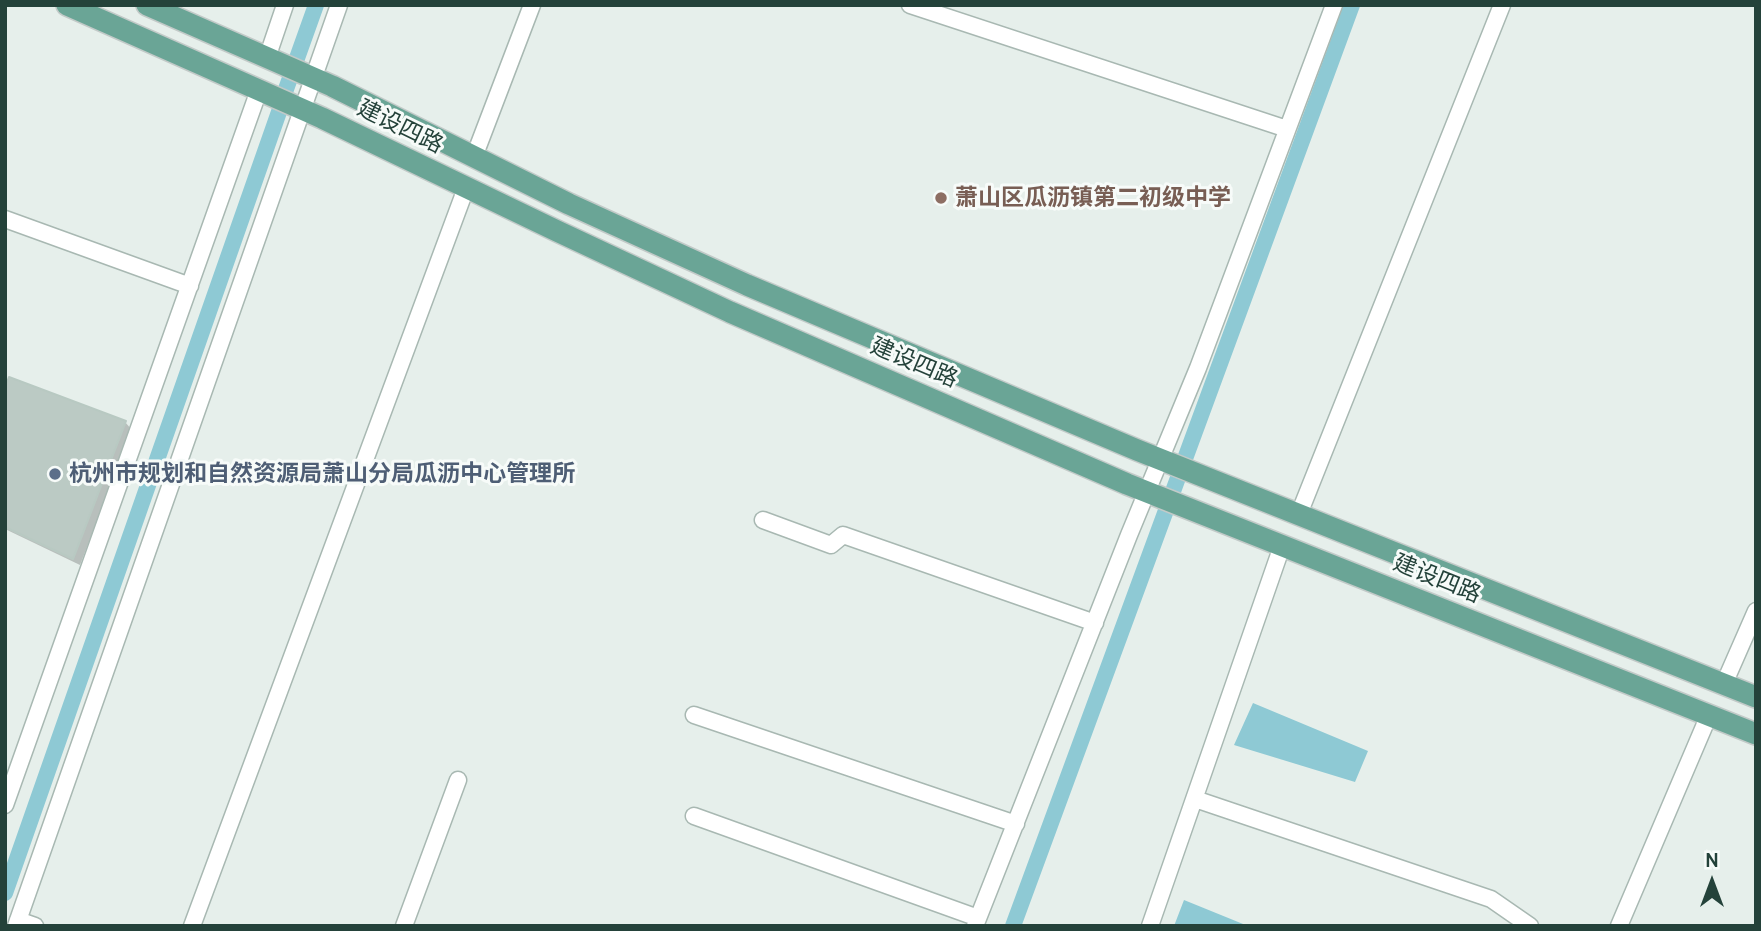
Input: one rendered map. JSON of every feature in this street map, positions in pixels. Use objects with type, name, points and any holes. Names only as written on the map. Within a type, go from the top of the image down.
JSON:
[{"type":"main road","name":"建设四路","points":[[67,5],[303,110],[730,312],[1160,498],[1756,734]]},
{"type":"main road","name":"建设四路","points":[[148,5],[314,78],[569,204],[747,285],[1172,464],[1756,697]]},
{"type":"street","points":[[267,58],[285,5]]},
{"type":"street","points":[[35,926],[17,923],[339,5]]},
{"type":"street","points":[[474,157],[532,5]]},
{"type":"street","points":[[910,5],[958,13],[1287,129]]},
{"type":"street","points":[[694,816],[977,922],[1129,535],[1198,368],[1334,5]]},
{"type":"street","points":[[1299,514],[1502,5]]},
{"type":"street","points":[[5,805],[259,90]]},
{"type":"street","points":[[192,926],[466,188]]},
{"type":"street","points":[[5,219],[190,286]]},
{"type":"street","points":[[763,520],[831,545],[844,535],[1095,623]]},
{"type":"street","points":[[1150,926],[1282,546]]},
{"type":"street","points":[[1724,684],[1756,611]]},
{"type":"street","points":[[694,715],[1016,824]]},
{"type":"street","points":[[1619,926],[1709,715]]},
{"type":"street","points":[[404,926],[458,779]]},
{"type":"street","points":[[1195,799],[1491,899],[1530,926]]},
{"type":"water","points":[[1253,703],[1368,751],[1355,782],[1234,745]]},
{"type":"water","points":[[1184,900],[1248,926],[1174,926]]},
{"type":"building","name":"杭州市规划和自然资源局萧山分局瓜沥中心管理所","points":[[9,377],[126,421],[73,559],[5,527],[5,387]]},
{"type":"waterway","points":[[296,61],[316,5]]},
{"type":"waterway","points":[[1013,926],[1352,5]]},
{"type":"waterway","points":[[285,92],[290,78]]},
{"type":"waterway","points":[[5,893],[280,109]]},
{"type":"place","name":"萧山区瓜沥镇第二初级中学","points":[[941,198]]},
{"type":"place","name":"杭州市规划和自然资源局萧山分局瓜沥中心管理所","points":[[55,474]]}]
